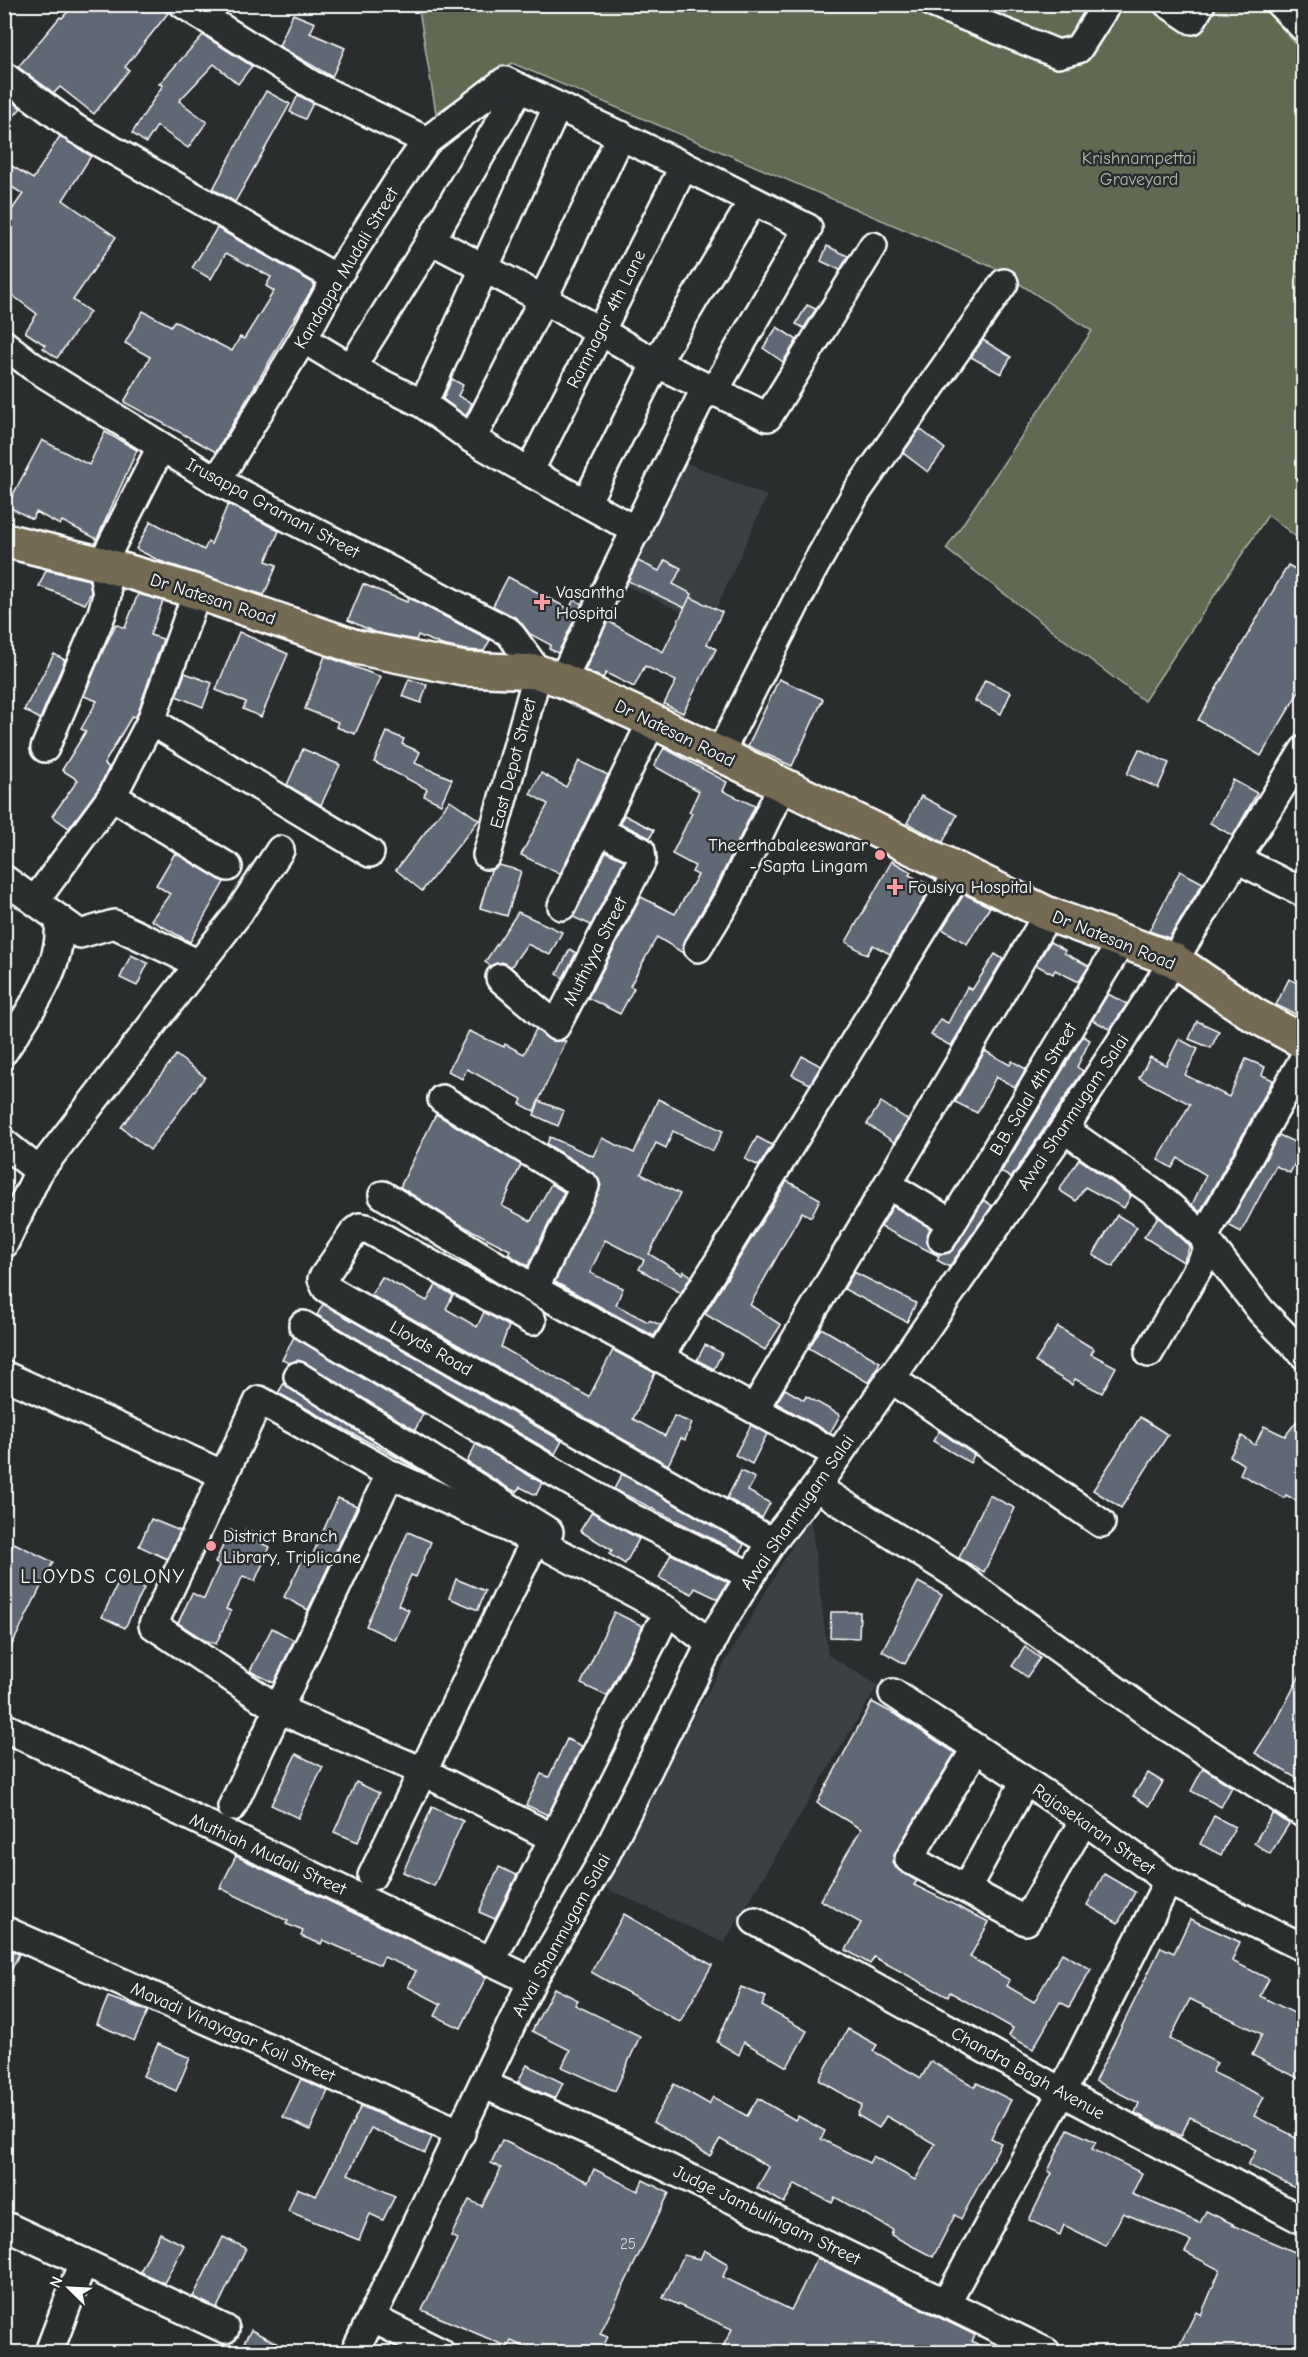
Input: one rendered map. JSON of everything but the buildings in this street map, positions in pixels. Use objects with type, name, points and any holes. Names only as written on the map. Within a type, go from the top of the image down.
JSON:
[{"type":"main road","name":"Dr Natesan Road","points":[[4,540],[102,564],[197,592],[356,647],[464,669],[550,676],[652,721],[1048,914],[1123,939],[1174,960],[1254,1015],[1304,1042]]},
{"type":"street","points":[[183,4],[312,85],[427,141]]},
{"type":"street","points":[[934,4],[1058,54],[1078,49],[1107,4]]},
{"type":"street","points":[[1168,4],[1192,20],[1201,4]]},
{"type":"street","points":[[1280,4],[1304,28]]},
{"type":"street","points":[[4,76],[76,129],[336,278]]},
{"type":"street","points":[[351,368],[431,240],[512,84],[753,201],[656,363],[586,503]]},
{"type":"street","name":"Kandappa Mudali Street","points":[[217,481],[303,339],[336,278],[427,141],[512,84]]},
{"type":"street","points":[[423,404],[557,107]]},
{"type":"street","points":[[472,438],[543,299],[621,135]]},
{"type":"street","name":"Ramnagar 4th Lane","points":[[529,472],[684,166]]},
{"type":"street","name":"East Depot Street","points":[[488,855],[550,676],[638,531],[709,391],[808,228],[753,201]]},
{"type":"street","points":[[431,240],[709,391],[768,417],[873,246]]},
{"type":"street","points":[[719,754],[811,573],[856,494],[1004,283]]},
{"type":"street","points":[[303,339],[351,368],[423,404],[472,438],[529,472],[638,531]]},
{"type":"street","name":"Irusappa Gramani Street","points":[[4,344],[32,366],[217,481],[509,632],[550,676]]},
{"type":"street","points":[[45,748],[102,613],[107,595],[102,564],[161,447]]},
{"type":"street","points":[[35,901],[112,796],[151,721],[197,592]]},
{"type":"street","points":[[151,721],[370,853]]},
{"type":"street","points":[[562,906],[652,721]]},
{"type":"street","name":"Avvai Shanmugam Salai","points":[[355,2352],[485,2085],[532,1981],[604,1858],[716,1634],[772,1542],[838,1455],[1064,1128],[1174,960],[1304,750]]},
{"type":"street","points":[[698,948],[729,897],[782,786]]},
{"type":"street","points":[[112,796],[228,867]]},
{"type":"street","name":"Muthiyya Street","points":[[500,978],[556,1026],[642,860],[641,851],[599,831]]},
{"type":"street","points":[[4,1244],[39,1171],[238,914],[280,850]]},
{"type":"street","points":[[1237,859],[1304,893]]},
{"type":"street","points":[[658,1358],[959,872]]},
{"type":"street","points":[[4,879],[80,934],[114,924],[199,964]]},
{"type":"street","points":[[755,1408],[1048,914]]},
{"type":"street","points":[[4,1051],[36,1000],[59,949],[59,919]]},
{"type":"street","name":"B.B. Salal 4th Street","points":[[888,1185],[947,1231],[1123,939]]},
{"type":"street","points":[[1149,1353],[1208,1251],[1204,1237],[1304,1058]]},
{"type":"street","points":[[442,1099],[585,1186],[534,1289]]},
{"type":"street","points":[[1064,1128],[1155,1192],[1204,1237],[1261,1311],[1304,1355]]},
{"type":"street","points":[[4,1143],[39,1171]]},
{"type":"street","points":[[383,1195],[534,1289],[838,1455]]},
{"type":"street","name":"Lloyds Road","points":[[532,1321],[366,1228],[360,1227],[355,1231],[322,1279],[326,1288],[772,1542]]},
{"type":"street","points":[[303,1325],[631,1517],[751,1576]]},
{"type":"street","points":[[4,1375],[224,1475]]},
{"type":"street","points":[[298,1376],[716,1634]]},
{"type":"street","points":[[890,1378],[1101,1523]]},
{"type":"street","points":[[553,1838],[422,1773],[278,1709],[153,1625],[259,1400],[390,1474],[535,1540],[716,1634]]},
{"type":"street","points":[[232,1807],[390,1474]]},
{"type":"street","points":[[816,1486],[958,1576],[1163,1724],[1304,1814]]},
{"type":"street","points":[[372,1876],[535,1540]]},
{"type":"street","points":[[491,1962],[659,1628]]},
{"type":"street","name":"Rajasekaran Street","points":[[894,1693],[1084,1820],[1168,1881],[1304,1948]]},
{"type":"street","name":"Muthiah Mudali Street","points":[[4,1727],[532,1981]]},
{"type":"street","points":[[976,1748],[909,1859],[1026,1921],[1084,1820]]},
{"type":"street","points":[[966,1889],[1025,1781]]},
{"type":"street","points":[[946,2303],[1062,2092],[1168,1881]]},
{"type":"street","name":"Chandra Bagh Avenue","points":[[755,1920],[1062,2092],[1304,2221]]},
{"type":"street","name":"Mavadi Vinayagar Koil Street","points":[[4,1930],[461,2133]]},
{"type":"street","name":"Judge Jambulingam Street","points":[[485,2085],[623,2146],[1046,2352]]},
{"type":"street","points":[[4,2225],[225,2329]]},
{"type":"street","points":[[49,2352],[83,2262]]},
{"type":"street","points":[[372,2318],[440,2352]]},
{"type":"shaded area","points":[[682,461],[767,496],[709,625],[617,581]]},
{"type":"shaded area","points":[[810,1515],[828,1655],[878,1685],[724,1943],[597,1884]]},
{"type":"green space","name":"Krishnampettai Graveyard","points":[[414,5],[1261,5],[1303,52],[1303,542],[1268,515],[1144,701],[946,549],[1092,331],[997,269],[512,63],[436,113],[419,10]]},
{"type":"place","name":"Vasantha Hospital","points":[[542,602]]},
{"type":"place","name":"Theerthabaleeswarar - Sapta Lingam","points":[[880,855]]},
{"type":"place","name":"Fousiya Hospital","points":[[895,887]]},
{"type":"place","name":"District Branch Library, Triplicane","points":[[211,1546]]},
{"type":"district","name":"LLOYDS COLONY","points":[[103,1576]]}]
